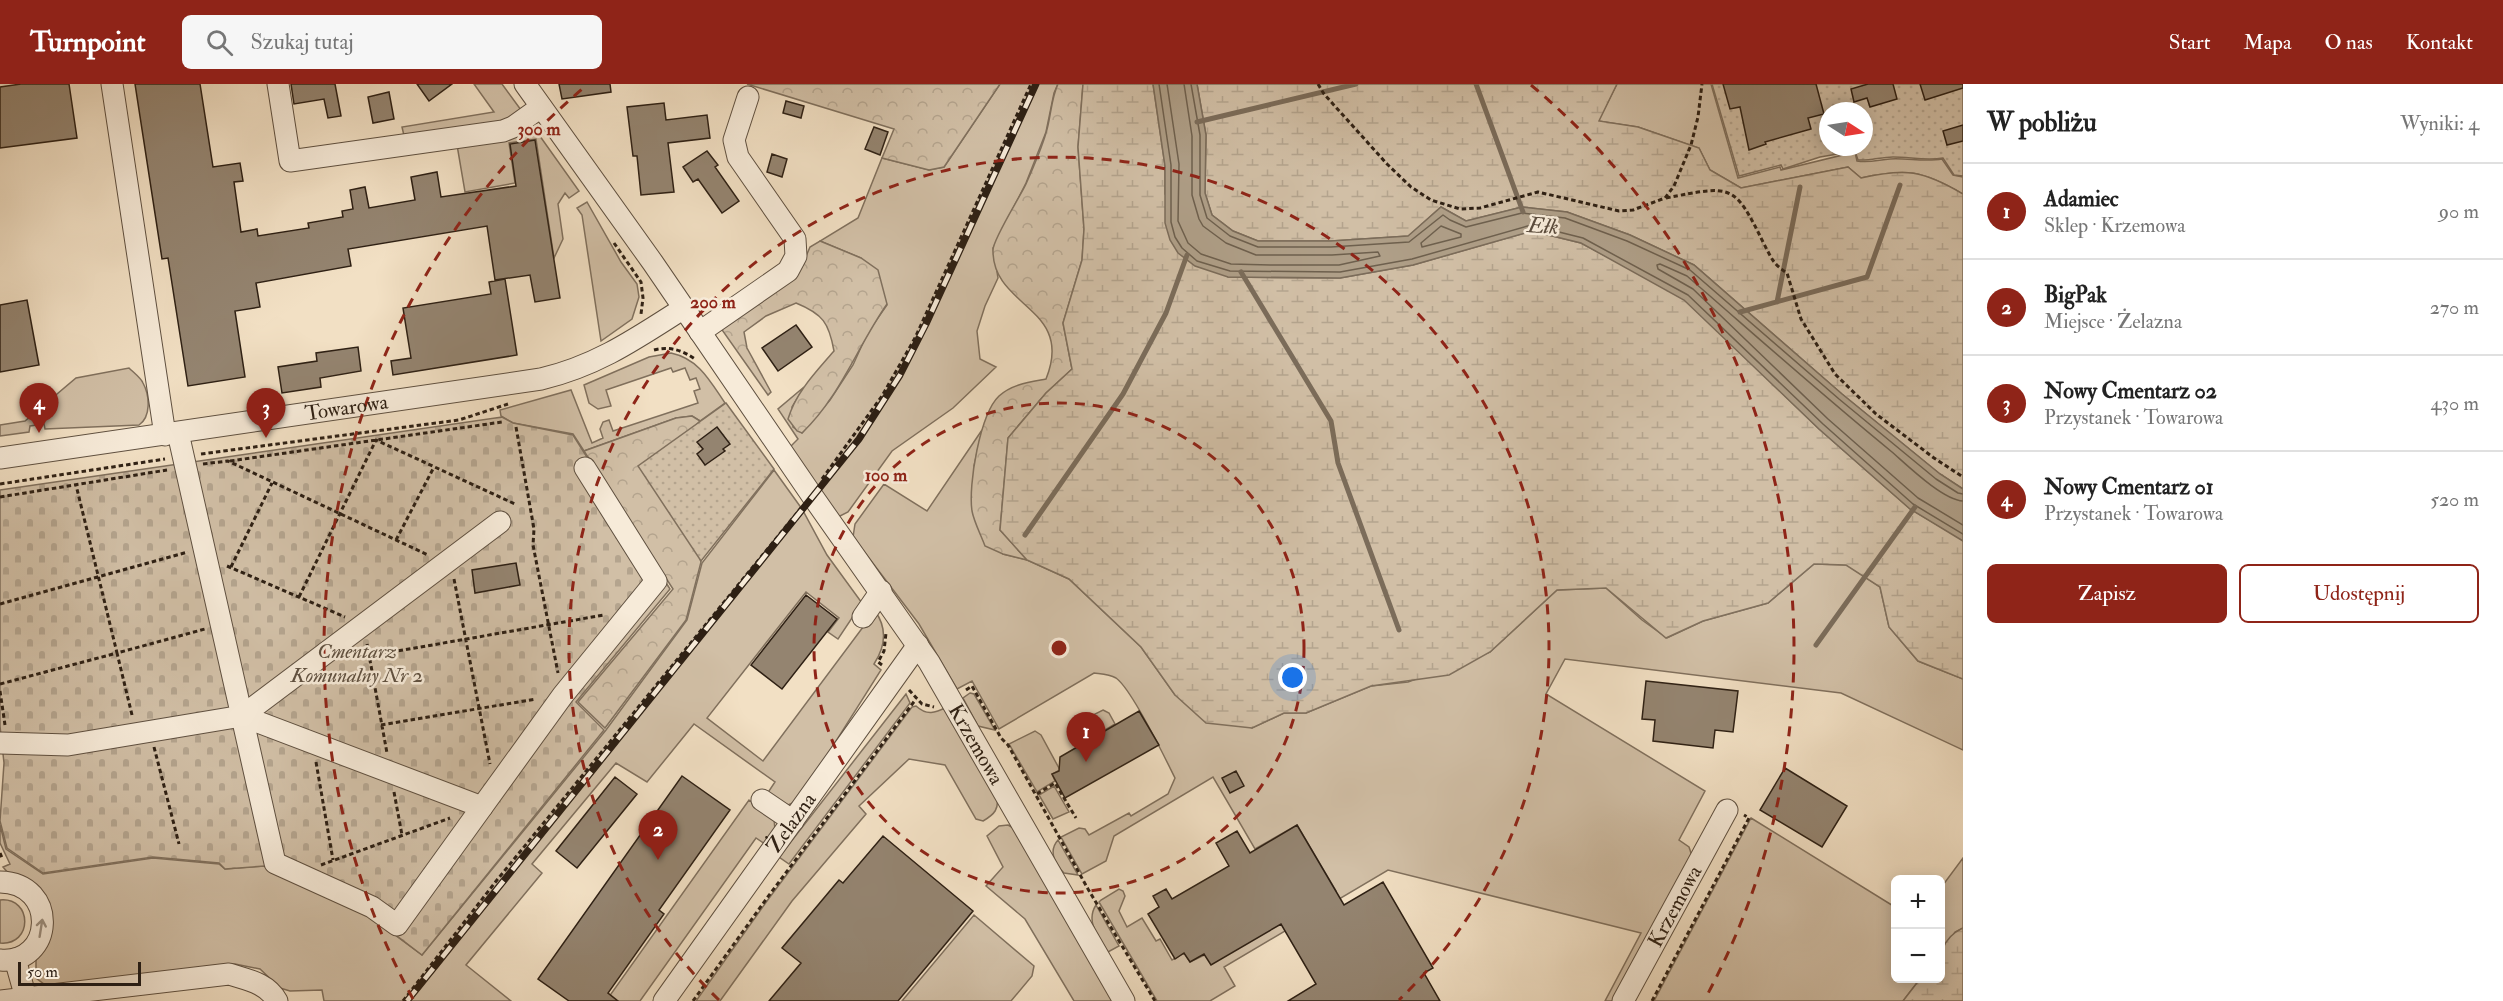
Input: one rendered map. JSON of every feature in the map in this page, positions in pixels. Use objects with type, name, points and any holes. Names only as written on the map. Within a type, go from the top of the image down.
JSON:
[{"type":"street","points":[[112,84],[172,434],[185,462],[275,863],[372,907],[397,925],[562,695],[656,581],[585,468]]},
{"type":"street","points":[[278,84],[290,161],[502,131],[513,127],[541,107]]},
{"type":"street","points":[[525,84],[684,308],[807,499]]},
{"type":"street","points":[[700,332],[788,271],[796,256],[795,239],[738,157],[734,140],[748,97]]},
{"type":"street","name":"Towarowa","points":[[0,458],[541,379],[585,367],[684,308]]},
{"type":"street","name":"Krzemowa","points":[[807,499],[881,591],[918,645],[1124,1001]]},
{"type":"street","points":[[3,743],[68,745],[242,716],[500,522]]},
{"type":"street","points":[[863,617],[881,591]]},
{"type":"street","name":"Żelazna","points":[[664,1001],[918,645]]},
{"type":"street","points":[[242,716],[482,807]]},
{"type":"street","points":[[762,800],[793,821]]},
{"type":"street","name":"Krzemowa","points":[[1623,1001],[1727,810]]},
{"type":"street","points":[[0,882],[15,884],[27,889],[37,899],[42,912],[43,925],[32,950],[8,959],[26,998]]},
{"type":"street","points":[[0,1001],[229,974],[261,984],[273,993],[277,1001]]},
{"type":"path","points":[[403,1001],[497,880],[801,508],[882,396],[915,338],[1031,84]]},
{"type":"path","points":[[1318,84],[1324,94],[1411,187],[1431,200],[1460,209],[1480,208],[1538,192],[1619,211],[1633,210],[1665,198],[1702,191],[1718,190],[1731,193],[1745,205],[1775,266],[1787,273],[1801,319],[1836,374],[1876,414],[1963,477]]},
{"type":"path","points":[[1665,198],[1674,186],[1691,145],[1698,117],[1702,84]]},
{"type":"path","points":[[613,241],[641,282],[643,297],[640,312],[652,329]]},
{"type":"path","points":[[651,351],[665,347],[685,352],[700,363]]},
{"type":"path","points":[[0,484],[185,462],[459,420],[514,402]]},
{"type":"path","points":[[0,497],[76,485],[185,462],[228,461],[502,422]]},
{"type":"path","points":[[381,725],[562,695],[548,625],[516,427]]},
{"type":"path","points":[[376,440],[515,504]]},
{"type":"path","points":[[299,597],[376,440]]},
{"type":"path","points":[[228,461],[452,566],[495,789]]},
{"type":"path","points":[[396,540],[434,467]]},
{"type":"path","points":[[231,567],[272,483]]},
{"type":"path","points":[[76,485],[117,653],[179,844]]},
{"type":"path","points":[[0,603],[204,547]]},
{"type":"path","points":[[369,656],[633,610]]},
{"type":"path","points":[[0,684],[222,624]]},
{"type":"path","points":[[950,699],[972,686],[1037,794],[1088,889],[1155,1001]]},
{"type":"path","points":[[0,691],[3,743]]},
{"type":"path","points":[[693,1001],[916,699]]},
{"type":"path","points":[[312,742],[333,860]]},
{"type":"path","points":[[1037,794],[1055,783],[1076,818]]},
{"type":"path","points":[[299,873],[452,818]]},
{"type":"path","points":[[0,853],[2,858],[0,858]]},
{"type":"green space","points":[[474,84],[502,84],[521,110],[511,121],[405,140],[402,127],[494,112]]},
{"type":"green space","points":[[747,84],[1000,84],[944,167],[929,170],[882,158],[894,129]]},
{"type":"green space","points":[[1000,84],[1058,84],[1046,132],[1026,183],[993,248],[998,278],[977,331],[980,359],[996,367],[953,408],[892,451],[848,512],[838,517],[789,448],[798,439],[778,409],[804,387],[792,407],[793,427],[802,433],[830,400],[853,365],[868,332],[887,305],[861,258],[820,241],[858,218],[882,158],[929,170],[944,167]]},
{"type":"green space","points":[[1058,84],[1083,84],[1078,147],[1084,229],[1082,260],[1063,323],[1072,369],[1046,393],[1008,438],[1000,530],[1027,560],[1003,554],[985,546],[972,511],[971,499],[977,450],[992,405],[999,396],[1010,389],[1021,384],[1046,379],[1052,355],[1050,337],[1042,322],[1005,285],[996,269],[993,250],[997,237],[1026,184],[1039,152],[1048,127]]},
{"type":"green space","points":[[1083,84],[1153,84],[1165,166],[1165,194],[1228,277],[1340,278],[1413,265],[1532,231],[1581,243],[1683,297],[1819,429],[1910,509],[1963,540],[1963,679],[1918,661],[1889,627],[1880,587],[1846,565],[1814,564],[1768,603],[1703,621],[1666,638],[1606,588],[1557,590],[1490,652],[1449,675],[1371,686],[1306,713],[1284,713],[1252,728],[1206,723],[1175,695],[1141,647],[1069,579],[1027,560],[1000,530],[1008,438],[1046,393],[1072,369],[1063,323],[1082,260],[1084,229],[1078,147]]},
{"type":"green space","points":[[1197,84],[1617,84],[1599,121],[1638,127],[1699,148],[1710,170],[1741,188],[1848,167],[1861,178],[1890,173],[1914,173],[1949,186],[1963,194],[1963,489],[1940,474],[1842,394],[1694,265],[1630,235],[1567,212],[1522,207],[1466,221],[1441,207],[1409,236],[1331,241],[1258,241],[1233,231],[1212,215],[1205,193],[1206,135]]},
{"type":"green space","points":[[1617,84],[1711,84],[1738,178],[1839,156],[1856,156],[1857,161],[1861,162],[1890,159],[1942,159],[1953,175],[1963,177],[1963,194],[1936,180],[1914,173],[1890,173],[1861,178],[1848,167],[1741,188],[1710,170],[1699,148],[1638,127],[1598,121]]},
{"type":"green space","points":[[1712,84],[1963,84],[1963,176],[1954,175],[1943,158],[1893,157],[1858,160],[1857,156],[1873,156],[1873,102],[1819,102],[1819,156],[1826,156],[1783,169],[1781,165],[1739,176]]},
{"type":"green space","points":[[532,125],[579,191],[569,198],[565,193],[558,204],[563,239],[554,258],[536,139],[509,143],[515,183],[465,192],[457,145]]},
{"type":"green space","points":[[587,202],[621,262],[637,284],[639,297],[632,319],[601,341],[582,215],[577,208]]},
{"type":"green space","points":[[820,241],[861,258],[878,270],[887,304],[838,388],[802,433],[797,431],[788,419],[801,391],[834,351],[827,326],[813,311],[796,303],[766,316],[744,332],[747,348],[771,392],[768,395],[720,327],[801,268],[810,247]]},
{"type":"green space","points":[[671,353],[689,360],[703,372],[725,403],[700,421],[692,416],[676,418],[584,451],[573,434],[513,423],[501,416],[500,410],[571,390],[592,443],[603,438],[600,429],[603,422],[609,420],[613,431],[698,403],[694,391],[700,389],[696,378],[690,380],[685,368],[673,372],[671,368],[606,390],[611,406],[598,409],[589,403],[584,385],[649,357]]},
{"type":"green space","points":[[129,368],[142,381],[147,394],[146,417],[139,425],[45,429],[44,424],[30,426],[29,432],[0,436],[0,425],[25,421],[76,378]]},
{"type":"green space","points":[[726,403],[774,469],[701,561],[638,466]]},
{"type":"green space","points":[[692,416],[700,421],[679,443],[693,535],[701,562],[686,620],[605,728],[578,702],[673,589],[584,451],[676,418]]},
{"type":"green space","name":"Cmentarz Komunalny Nr 2","points":[[502,417],[513,423],[573,435],[670,589],[576,702],[604,730],[422,955],[368,914],[265,866],[225,869],[219,863],[153,857],[43,873],[7,848],[0,821],[4,763],[0,726],[0,490]]},
{"type":"green space","points":[[982,430],[974,466],[1003,554],[1027,560],[1069,579],[1141,647],[1175,695],[1252,728],[1284,713],[1306,713],[1371,686],[1408,682],[1490,652],[1557,590],[1606,588],[1642,620],[1667,638],[1703,621],[1768,603],[1814,564],[1847,565],[1880,587],[1889,627],[1918,661],[1963,679],[1963,750],[1841,693],[1565,659],[1546,694],[1705,791],[1679,840],[1689,847],[1692,856],[1614,1001],[1605,1001],[1641,933],[1388,870],[1224,967],[1235,986],[1210,1001],[1157,1001],[1099,902],[1101,900],[1119,889],[1123,891],[1125,896],[1119,911],[1127,927],[1142,918],[1156,941],[1160,939],[1172,960],[1184,953],[1190,962],[1336,891],[1297,825],[1255,849],[1213,777],[1114,836],[1106,861],[1082,874],[1061,837],[1079,828],[1085,829],[1089,835],[1129,813],[1131,816],[1168,794],[1175,778],[1131,695],[1116,678],[1094,673],[999,729],[972,681],[957,689],[919,624],[853,537],[855,524],[884,484],[927,511]]},
{"type":"green space","points":[[774,470],[802,509],[827,555],[862,603],[838,639],[828,632],[839,618],[806,592],[707,718],[763,761],[875,611],[882,624],[884,638],[881,651],[874,664],[881,670],[812,779],[795,802],[788,805],[767,794],[775,782],[694,724],[647,782],[616,763],[532,864],[542,873],[466,965],[511,1001],[324,1001],[322,990],[290,991],[280,988],[260,969],[235,964],[56,985],[44,984],[36,978],[36,956],[48,939],[3,867],[10,864],[0,843],[0,825],[6,849],[43,874],[153,858],[219,864],[225,869],[264,866],[368,915],[422,955],[606,730],[687,620],[702,563]]},
{"type":"green space","points":[[970,693],[974,694],[995,730],[978,726],[963,698]]},
{"type":"green space","points":[[906,694],[910,703],[789,864],[779,857]]},
{"type":"green space","points":[[916,706],[931,713],[947,707],[997,796],[995,811],[983,821],[976,819],[945,765],[909,759],[859,806],[866,814],[792,901],[720,1001],[696,1001],[767,901],[912,707]]},
{"type":"green space","points":[[1103,710],[1109,713],[1115,724],[1090,739],[1083,723],[1085,719]]},
{"type":"green space","points":[[1035,731],[1041,735],[1060,770],[1052,774],[1055,781],[1037,792],[1009,744]]},
{"type":"green space","points":[[1054,786],[1069,812],[1053,819],[1039,795]]},
{"type":"green space","points":[[749,800],[774,818],[775,831],[765,844],[756,838],[640,1001],[606,1001]]},
{"type":"green space","points":[[1751,818],[1891,905],[1891,983],[1917,983],[1903,1001],[1654,1001]]},
{"type":"green space","points":[[1008,825],[1017,830],[1116,1001],[1074,1001],[1025,919],[986,886],[1003,867],[987,836],[999,826]]},
{"type":"green space","points":[[1058,840],[1078,875],[1064,873],[1058,866],[1053,849]]},
{"type":"green space","points":[[1963,858],[1963,928],[1955,932],[1945,946],[1945,929],[1945,882]]},
{"type":"green space","points":[[0,900],[11,901],[19,906],[23,913],[25,922],[23,930],[19,937],[11,942],[0,943]]},
{"type":"green space","points":[[1096,905],[1119,946],[1108,952],[1094,929],[1092,917]]},
{"type":"green space","points":[[974,915],[1034,966],[1032,976],[1011,1001],[902,1001]]},
{"type":"green space","points":[[1963,928],[1963,1001],[1903,1001],[1917,983],[1945,983],[1945,945],[1955,932]]},
{"type":"water","name":"Ełk","points":[[1153,84],[1197,84],[1206,135],[1205,193],[1212,215],[1233,231],[1258,241],[1331,241],[1408,236],[1441,207],[1466,221],[1522,207],[1567,212],[1630,235],[1694,265],[1842,394],[1940,474],[1963,489],[1963,541],[1910,509],[1819,429],[1684,300],[1581,243],[1532,231],[1413,265],[1340,278],[1228,277],[1195,266],[1178,253],[1170,240],[1165,223],[1165,166]]},
{"type":"building","points":[[21,84],[69,84],[77,138],[0,148],[0,87]]},
{"type":"building","points":[[135,84],[200,84],[213,167],[240,163],[243,181],[234,182],[241,232],[257,229],[258,236],[309,228],[308,223],[343,217],[342,211],[353,209],[350,190],[365,187],[369,208],[415,200],[411,177],[437,172],[441,197],[516,186],[510,144],[535,140],[560,298],[535,302],[530,275],[495,280],[487,226],[348,249],[351,266],[256,283],[260,307],[235,311],[245,377],[188,386],[168,258],[162,259]]},
{"type":"building","points":[[291,84],[335,84],[341,116],[328,118],[324,99],[294,104]]},
{"type":"building","points":[[417,84],[452,84],[429,101]]},
{"type":"building","points":[[559,84],[610,84],[611,92],[562,99]]},
{"type":"building","points":[[1723,84],[1816,84],[1821,102],[1819,115],[1808,118],[1811,129],[1765,142],[1766,144],[1749,150],[1740,107],[1730,109]]},
{"type":"building","points":[[1868,84],[1893,84],[1897,99],[1873,106],[1873,102],[1868,102],[1867,98],[1854,102],[1851,89]]},
{"type":"building","points":[[1920,84],[1963,84],[1963,88],[1925,100]]},
{"type":"building","points":[[389,92],[394,119],[373,123],[368,97]]},
{"type":"building","points":[[786,101],[804,106],[801,118],[783,113]]},
{"type":"building","points":[[664,103],[666,120],[707,115],[710,138],[668,143],[674,192],[641,195],[637,156],[633,156],[627,107]]},
{"type":"building","points":[[1963,125],[1963,141],[1947,145],[1943,131]]},
{"type":"building","points":[[874,127],[888,132],[880,155],[865,149]]},
{"type":"building","points":[[707,151],[718,165],[715,167],[739,201],[722,213],[698,179],[693,182],[683,167]]},
{"type":"building","points":[[772,154],[787,159],[782,177],[767,172]]},
{"type":"building","points":[[505,279],[517,355],[393,375],[391,361],[411,358],[403,308],[491,294],[489,282]]},
{"type":"building","points":[[27,300],[39,365],[0,372],[0,305]]},
{"type":"building","points":[[796,325],[812,347],[778,371],[762,348]]},
{"type":"building","points":[[358,347],[361,371],[320,378],[321,387],[282,393],[278,367],[317,361],[316,353]]},
{"type":"building","points":[[717,427],[730,444],[723,449],[725,451],[705,465],[697,454],[703,449],[697,442]]},
{"type":"building","points":[[516,563],[520,585],[475,593],[472,570]]},
{"type":"building","points":[[806,595],[837,619],[782,689],[751,665]]},
{"type":"building","points":[[1646,681],[1738,691],[1733,732],[1715,730],[1713,748],[1653,741],[1655,720],[1642,719]]},
{"type":"building","points":[[1139,711],[1159,745],[1065,798],[1052,774],[1059,771],[1060,757]]},
{"type":"building","points":[[1785,768],[1847,806],[1822,847],[1760,810]]},
{"type":"building","points":[[1236,771],[1244,786],[1230,793],[1222,778]]},
{"type":"building","points":[[682,776],[730,810],[659,910],[664,914],[608,993],[618,1001],[569,1001],[538,979]]},
{"type":"building","points":[[615,777],[637,794],[577,868],[556,851]]},
{"type":"building","points":[[1297,825],[1344,905],[1383,882],[1433,968],[1424,973],[1440,1001],[1288,1001],[1316,984],[1281,924],[1211,965],[1204,954],[1190,962],[1184,953],[1175,959],[1148,914],[1159,907],[1153,896],[1166,889],[1172,899],[1229,866],[1216,843],[1237,831],[1250,853]]},
{"type":"building","points":[[883,836],[973,911],[898,1001],[769,1001],[801,963],[782,948],[839,880],[843,883]]},
{"type":"waterway","points":[[1197,122],[1356,84]]},
{"type":"waterway","name":"Ełk","points":[[1476,84],[1523,212]]},
{"type":"waterway","points":[[1740,312],[1867,277],[1900,185]]},
{"type":"waterway","points":[[1777,302],[1800,187]]},
{"type":"waterway","points":[[1025,535],[1123,394],[1166,313],[1187,255]]},
{"type":"waterway","points":[[1241,272],[1331,421],[1338,463],[1399,630]]},
{"type":"waterway","points":[[1816,645],[1915,507]]},
{"type":"railway","points":[[407,1001],[859,439],[900,375],[926,324],[1036,84]]},
{"type":"place","name":"Nowy Cmentarz 01","points":[[39,433]]},
{"type":"place","name":"Nowy Cmentarz 02","points":[[266,438]]},
{"type":"place","name":"Adamiec","points":[[1086,762]]},
{"type":"place","name":"BigPak","points":[[658,860]]}]
